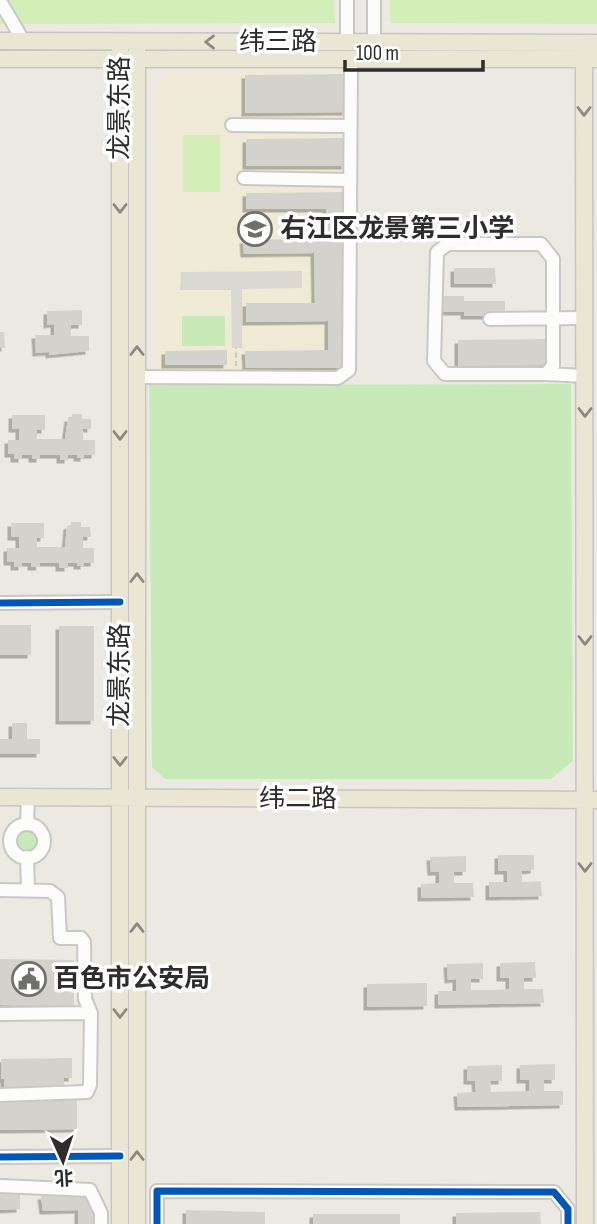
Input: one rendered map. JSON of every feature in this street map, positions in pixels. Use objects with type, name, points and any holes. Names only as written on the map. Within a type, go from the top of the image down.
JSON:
[{"type":"main road","name":"纬三路","points":[[0,41],[374,43],[591,51]]},
{"type":"main road","name":"龙景东路","points":[[129,42],[120,603],[129,798],[137,1224]]},
{"type":"main road","name":"纬三路","points":[[0,59],[351,59],[591,51]]},
{"type":"main road","points":[[585,1224],[591,800],[584,318],[591,51]]},
{"type":"main road","name":"龙景东路","points":[[120,1224],[137,377],[129,59]]},
{"type":"main road","name":"纬二路","points":[[0,797],[591,800]]},
{"type":"street","points":[[346,0],[347,43]]},
{"type":"street","points":[[374,0],[374,43]]},
{"type":"street","points":[[0,1],[24,41]]},
{"type":"street","points":[[137,377],[338,378],[349,370],[351,59]]},
{"type":"street","points":[[232,125],[350,126]]},
{"type":"street","points":[[244,178],[350,180]]},
{"type":"street","points":[[546,374],[553,366],[553,259],[541,244],[448,244],[438,252],[435,361],[445,373],[584,376]]},
{"type":"street","points":[[490,319],[584,318]]},
{"type":"street","points":[[0,603],[120,603]]},
{"type":"street","points":[[27,797],[27,824]]},
{"type":"street","points":[[27,824],[36,827],[44,839],[41,851],[27,858],[15,853],[10,840],[13,830],[27,824]]},
{"type":"street","points":[[27,858],[27,890]]},
{"type":"street","points":[[0,890],[50,891],[58,897],[60,938],[80,938],[84,942],[85,999],[91,1013],[90,1085],[87,1091],[0,1095]]},
{"type":"street","points":[[0,1014],[91,1013]]},
{"type":"street","points":[[0,1157],[120,1156]]},
{"type":"street","points":[[0,1186],[90,1190],[101,1213],[101,1224]]},
{"type":"street","points":[[157,1224],[157,1191],[554,1192],[569,1209],[568,1224]]},
{"type":"path","points":[[236,348],[236,377]]},
{"type":"shaded area","name":"右江区龙景第三小学","points":[[356,69],[353,374],[341,380],[155,382],[156,90],[160,78],[172,71]]},
{"type":"shaded area","points":[[302,271],[302,288],[242,289],[242,348],[232,348],[231,290],[180,290],[181,272]]},
{"type":"green space","points":[[0,0],[334,0],[335,23],[0,24]]},
{"type":"green space","points":[[390,0],[597,0],[597,24],[390,23]]},
{"type":"green space","points":[[183,135],[220,135],[220,192],[183,192]]},
{"type":"green space","points":[[182,316],[225,316],[225,346],[182,346]]},
{"type":"green space","points":[[571,384],[573,761],[551,779],[165,779],[152,767],[149,385]]},
{"type":"green space","points":[[28,830],[36,833],[39,841],[36,849],[28,852],[20,849],[17,841],[20,833]]},
{"type":"building","points":[[346,74],[346,112],[245,113],[245,75]]},
{"type":"building","points":[[345,138],[345,166],[246,166],[246,139]]},
{"type":"building","points":[[344,192],[345,368],[246,368],[245,351],[328,350],[328,321],[246,322],[246,303],[315,303],[314,253],[244,254],[243,240],[326,239],[326,209],[246,209],[246,193]]},
{"type":"building","points":[[454,268],[495,268],[496,284],[454,284]]},
{"type":"building","points":[[441,296],[464,296],[464,301],[505,301],[505,316],[464,316],[464,312],[441,312]]},
{"type":"building","points":[[82,310],[82,325],[71,325],[71,336],[89,336],[89,351],[49,355],[49,352],[36,353],[35,335],[54,335],[54,324],[47,325],[47,311]]},
{"type":"building","points":[[0,332],[4,332],[5,348],[0,348]]},
{"type":"building","points":[[547,339],[547,365],[458,366],[458,340]]},
{"type":"building","points":[[227,350],[227,365],[165,365],[165,351]]},
{"type":"building","points":[[72,414],[82,414],[82,419],[91,419],[91,429],[83,429],[83,440],[95,440],[95,455],[77,458],[77,455],[68,455],[68,460],[60,460],[60,455],[40,455],[40,459],[32,459],[32,455],[22,455],[22,459],[14,459],[14,454],[8,454],[8,440],[19,440],[19,429],[12,429],[12,415],[45,415],[45,430],[37,430],[37,439],[65,439],[68,418],[72,418]]},
{"type":"building","points":[[71,522],[81,522],[81,527],[90,527],[91,537],[83,537],[83,548],[94,548],[94,563],[77,566],[77,563],[68,563],[68,568],[59,568],[59,563],[39,563],[40,567],[31,567],[31,563],[22,563],[22,567],[14,567],[14,562],[7,562],[7,548],[19,548],[19,537],[11,537],[11,523],[44,523],[44,538],[37,538],[37,547],[65,547],[67,526],[71,525]]},
{"type":"building","points":[[0,625],[31,625],[31,655],[0,655]]},
{"type":"building","points":[[59,626],[94,626],[94,721],[59,721]]},
{"type":"building","points":[[12,723],[27,723],[27,739],[40,739],[40,754],[0,754],[0,739],[12,739]]},
{"type":"building","points":[[498,855],[534,855],[534,870],[522,871],[522,882],[541,881],[542,896],[489,897],[489,882],[507,882],[507,871],[498,871]]},
{"type":"building","points":[[466,856],[466,872],[454,872],[454,883],[473,883],[474,897],[421,898],[421,884],[439,883],[439,872],[431,872],[430,857]]},
{"type":"building","points":[[0,959],[74,960],[74,1006],[0,1005]]},
{"type":"building","points":[[535,962],[536,978],[524,978],[524,989],[543,989],[544,1003],[438,1005],[438,991],[456,991],[456,979],[448,980],[447,964],[483,963],[483,979],[471,979],[471,990],[491,990],[509,989],[509,978],[500,978],[500,963]]},
{"type":"building","points":[[427,983],[427,1006],[367,1007],[367,984]]},
{"type":"building","points":[[72,1058],[72,1078],[64,1078],[64,1091],[4,1092],[1,1059]]},
{"type":"building","points":[[555,1064],[555,1080],[544,1080],[544,1091],[563,1091],[563,1105],[458,1107],[457,1093],[476,1092],[475,1081],[467,1081],[467,1066],[502,1065],[502,1081],[490,1081],[491,1092],[529,1091],[529,1080],[520,1080],[520,1065]]},
{"type":"building","points":[[77,1099],[77,1129],[0,1130],[0,1100]]},
{"type":"building","points":[[20,1192],[20,1209],[0,1210],[0,1193]]},
{"type":"building","points":[[84,1195],[94,1210],[95,1224],[78,1224],[78,1210],[43,1211],[41,1196]]},
{"type":"building","points":[[186,1210],[265,1212],[265,1224],[186,1224]]},
{"type":"building","points":[[540,1212],[541,1224],[456,1224],[456,1213]]},
{"type":"building","points":[[313,1214],[400,1214],[400,1224],[313,1224]]},
{"type":"cycle path","points":[[0,603],[120,602]]},
{"type":"cycle path","points":[[0,1157],[120,1156]]},
{"type":"cycle path","points":[[157,1224],[157,1191],[554,1192],[568,1209],[568,1224]]},
{"type":"place","name":"右江区龙景第三小学","points":[[255,229]]},
{"type":"place","name":"百色市公安局","points":[[29,979]]}]
